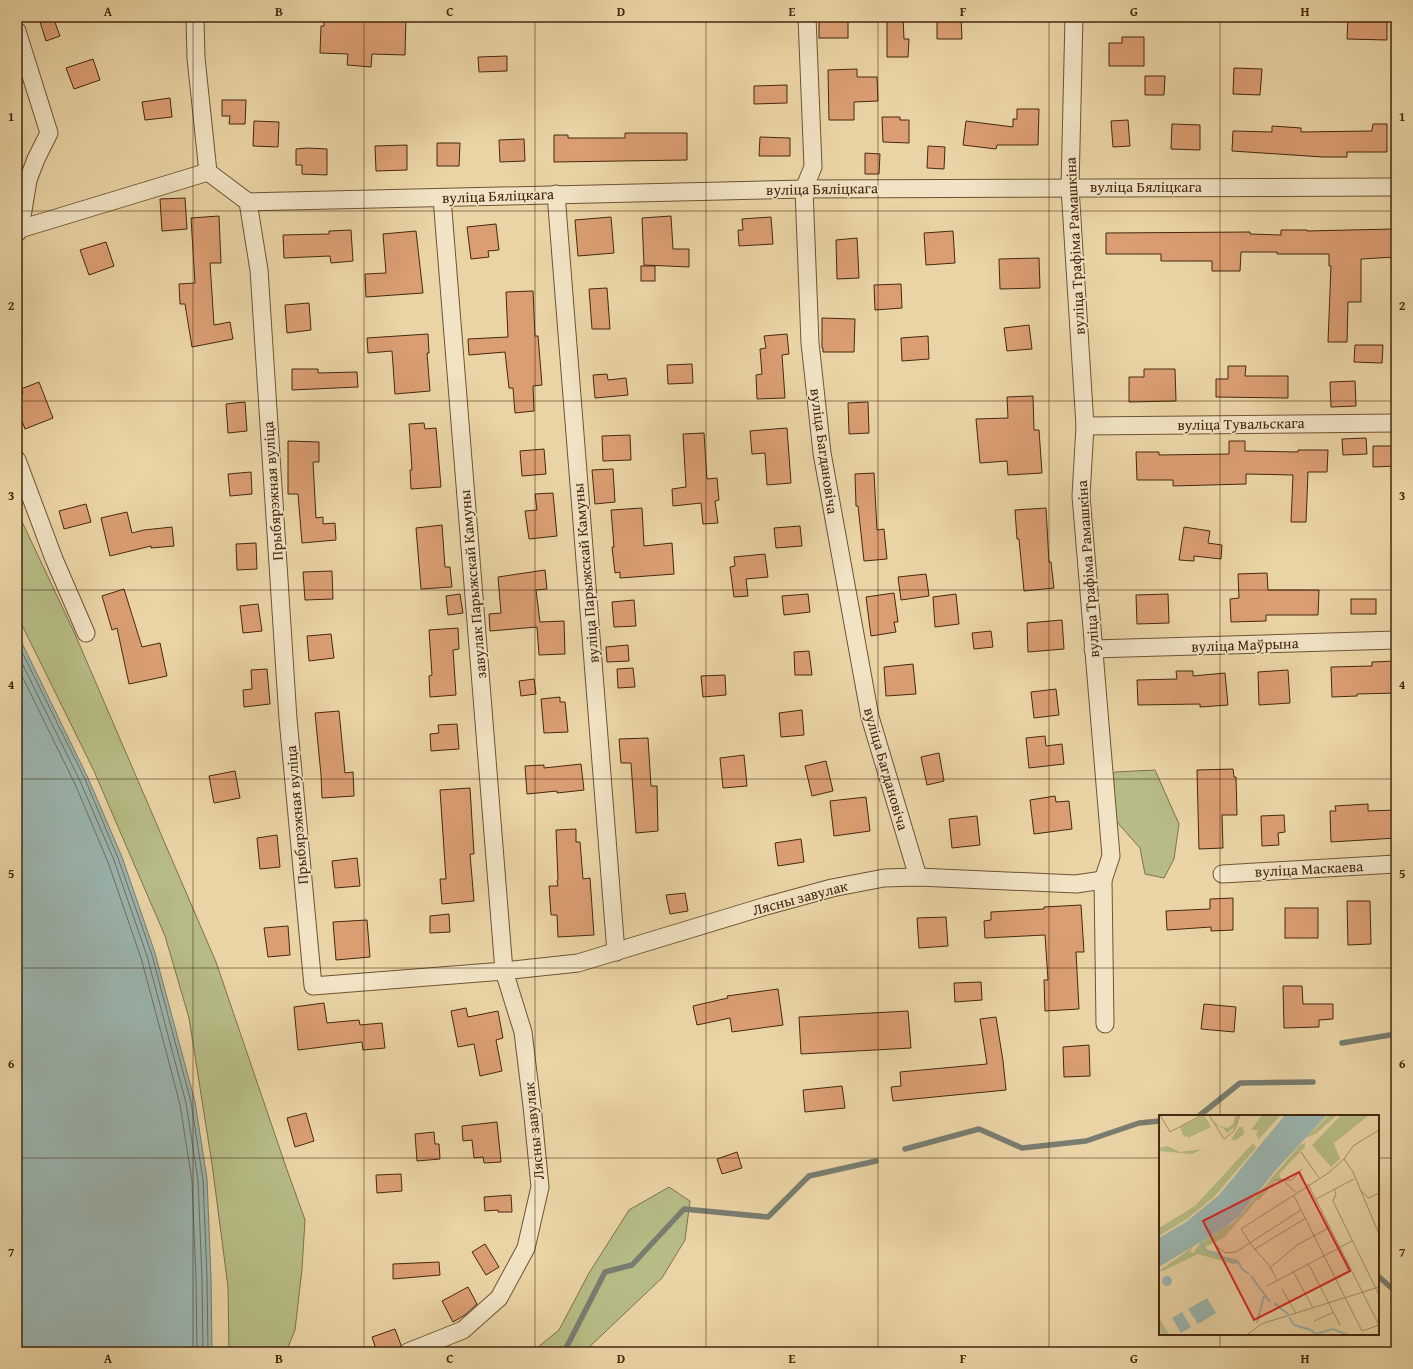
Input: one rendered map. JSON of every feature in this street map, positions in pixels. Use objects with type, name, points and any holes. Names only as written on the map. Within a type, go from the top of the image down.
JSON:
[{"type":"street","points":[[195,17],[196,58],[208,172],[248,202]]},
{"type":"street","name":"вуліца Багдановіча","points":[[807,17],[813,167],[804,189],[810,343],[822,453],[870,717],[918,877]]},
{"type":"street","name":"вуліца Трафіма Рамашкіна","points":[[1074,17],[1070,188],[1086,426],[1081,496],[1111,856],[1103,880],[1106,1024]]},
{"type":"street","points":[[17,32],[49,133],[36,159],[28,180],[19,231],[208,172]]},
{"type":"street","name":"вуліца Бяліцкага","points":[[248,202],[804,189],[1396,187]]},
{"type":"street","name":"вуліца Парыжскай Камуны","points":[[556,194],[616,952]]},
{"type":"street","name":"завулак Парыжскай Камуны","points":[[442,198],[504,971]]},
{"type":"street","name":"Прыбярэжная вуліца","points":[[248,202],[259,270],[288,719],[313,986]]},
{"type":"street","name":"вуліца Тувальскага","points":[[1086,426],[1396,423]]},
{"type":"street","points":[[17,460],[54,559],[86,633]]},
{"type":"street","name":"вуліца Маўрына","points":[[1093,649],[1396,640]]},
{"type":"street","name":"вуліца Маскаева","points":[[1222,874],[1396,864]]},
{"type":"street","name":"Лясны завулак","points":[[313,986],[504,971],[578,962],[616,952],[766,906],[832,888],[884,878],[918,877],[1076,884],[1103,880]]},
{"type":"street","name":"Лясны завулак","points":[[408,1352],[463,1330],[499,1298],[526,1248],[540,1187],[523,1032],[504,971]]},
{"type":"green space","points":[[17,511],[74,632],[216,962],[305,1220],[302,1269],[295,1330],[286,1352],[229,1352],[228,1287],[212,1164],[189,1018],[165,936],[94,771],[17,615]]},
{"type":"green space","points":[[1155,770],[1179,824],[1174,859],[1164,878],[1145,874],[1140,848],[1116,821],[1107,782],[1115,772]]},
{"type":"green space","points":[[669,1187],[690,1201],[685,1240],[662,1278],[584,1352],[532,1352],[559,1330],[589,1273],[629,1210]]},
{"type":"water","points":[[17,633],[88,778],[122,857],[155,953],[195,1102],[207,1179],[212,1352],[17,1352]]},
{"type":"building","points":[[53,17],[60,36],[46,41],[40,22]]},
{"type":"building","points":[[324,17],[406,17],[405,55],[372,54],[371,67],[347,65],[348,54],[320,53],[321,26],[324,26]]},
{"type":"building","points":[[819,17],[848,17],[848,38],[819,38]]},
{"type":"building","points":[[887,17],[903,17],[904,39],[909,39],[908,57],[887,57]]},
{"type":"building","points":[[937,17],[961,17],[962,39],[937,39]]},
{"type":"building","points":[[1348,17],[1387,17],[1387,40],[1347,39]]},
{"type":"building","points":[[1122,37],[1144,37],[1144,66],[1109,66],[1109,43],[1122,43]]},
{"type":"building","points":[[507,56],[507,71],[479,72],[478,57]]},
{"type":"building","points":[[93,59],[100,80],[74,89],[66,68]]},
{"type":"building","points":[[1234,68],[1262,69],[1260,95],[1233,94]]},
{"type":"building","points":[[857,69],[857,77],[877,77],[878,101],[854,102],[854,120],[829,120],[828,70]]},
{"type":"building","points":[[1145,76],[1165,76],[1164,95],[1145,95]]},
{"type":"building","points":[[787,85],[787,103],[754,104],[754,86]]},
{"type":"building","points":[[170,98],[172,117],[145,120],[142,102]]},
{"type":"building","points":[[222,100],[246,100],[245,124],[229,124],[230,116],[222,116]]},
{"type":"building","points":[[1017,109],[1039,109],[1038,145],[997,145],[996,149],[963,145],[966,121],[1013,127],[1013,119],[1017,119]]},
{"type":"building","points":[[882,117],[900,117],[900,120],[909,120],[909,143],[883,142]]},
{"type":"building","points":[[1128,120],[1130,146],[1113,147],[1111,121]]},
{"type":"building","points":[[254,121],[279,122],[278,147],[253,146]]},
{"type":"building","points":[[1172,124],[1200,125],[1200,150],[1171,149]]},
{"type":"building","points":[[1373,124],[1387,124],[1387,152],[1347,152],[1347,157],[1323,157],[1232,151],[1233,131],[1272,132],[1272,126],[1301,128],[1301,132],[1372,131]]},
{"type":"building","points":[[625,133],[687,133],[687,160],[554,162],[554,135],[568,135],[568,138],[625,138]]},
{"type":"building","points":[[760,137],[790,138],[790,156],[759,156]]},
{"type":"building","points":[[524,139],[525,161],[500,162],[499,140]]},
{"type":"building","points":[[437,143],[460,143],[459,166],[437,166]]},
{"type":"building","points":[[407,145],[407,170],[376,171],[375,146]]},
{"type":"building","points":[[928,146],[945,147],[944,169],[927,168]]},
{"type":"building","points":[[296,149],[327,149],[327,175],[302,174],[302,165],[296,165]]},
{"type":"building","points":[[865,153],[880,154],[879,174],[865,174]]},
{"type":"building","points":[[185,198],[187,229],[162,231],[160,199]]},
{"type":"building","points":[[219,216],[221,263],[210,263],[214,325],[230,322],[233,339],[192,347],[185,304],[180,304],[179,284],[195,283],[191,218]]},
{"type":"building","points":[[671,216],[673,249],[689,249],[689,267],[644,265],[642,218]]},
{"type":"building","points":[[611,217],[614,253],[578,256],[575,220]]},
{"type":"building","points":[[771,217],[773,244],[739,246],[738,230],[743,230],[742,219]]},
{"type":"building","points":[[496,224],[499,250],[488,251],[489,257],[471,259],[467,227]]},
{"type":"building","points":[[1394,229],[1395,257],[1361,259],[1361,302],[1348,302],[1347,342],[1328,342],[1331,266],[1329,266],[1329,254],[1241,252],[1240,271],[1212,271],[1212,261],[1161,261],[1161,254],[1106,254],[1106,233],[1250,232],[1250,234],[1281,235],[1281,230],[1307,231]]},
{"type":"building","points":[[351,230],[353,261],[331,263],[330,256],[284,258],[283,235],[329,234],[329,231]]},
{"type":"building","points":[[416,231],[423,293],[366,297],[365,274],[386,273],[383,234]]},
{"type":"building","points":[[953,231],[955,263],[926,265],[924,233]]},
{"type":"building","points":[[857,238],[859,278],[837,279],[836,240]]},
{"type":"building","points":[[106,242],[114,266],[89,275],[80,250]]},
{"type":"building","points":[[1039,258],[1040,288],[1000,289],[999,259]]},
{"type":"building","points":[[641,266],[655,266],[655,281],[641,281]]},
{"type":"building","points":[[901,284],[902,308],[875,310],[874,285]]},
{"type":"building","points":[[607,288],[610,329],[592,329],[589,289]]},
{"type":"building","points":[[533,291],[535,336],[538,336],[542,385],[533,386],[534,411],[515,413],[513,388],[509,388],[505,352],[469,355],[468,339],[508,337],[506,292]]},
{"type":"building","points":[[309,303],[311,330],[287,333],[285,305]]},
{"type":"building","points":[[822,318],[855,319],[854,352],[823,352]]},
{"type":"building","points":[[1029,325],[1032,349],[1007,351],[1004,328]]},
{"type":"building","points":[[428,334],[429,353],[427,353],[430,391],[395,394],[392,351],[368,353],[367,338]]},
{"type":"building","points":[[787,334],[789,354],[782,355],[785,398],[757,399],[756,375],[762,374],[760,349],[766,348],[764,336]]},
{"type":"building","points":[[928,336],[929,359],[902,361],[901,338]]},
{"type":"building","points":[[1355,345],[1383,345],[1382,363],[1354,362]]},
{"type":"building","points":[[692,364],[693,383],[668,384],[667,365]]},
{"type":"building","points":[[1228,366],[1246,366],[1245,376],[1288,376],[1288,398],[1216,397],[1216,379],[1228,379]]},
{"type":"building","points":[[292,369],[318,369],[318,373],[357,372],[358,387],[292,390]]},
{"type":"building","points":[[1144,369],[1175,369],[1176,401],[1129,402],[1129,377],[1144,377]]},
{"type":"building","points":[[607,374],[608,380],[626,378],[628,395],[595,398],[593,375]]},
{"type":"building","points":[[1355,381],[1356,406],[1331,407],[1330,382]]},
{"type":"building","points":[[39,382],[53,418],[25,429],[17,407],[17,396],[23,393],[21,389]]},
{"type":"building","points":[[1033,396],[1034,430],[1039,430],[1042,473],[1008,475],[1007,461],[980,463],[976,419],[1008,418],[1007,397]]},
{"type":"building","points":[[245,402],[247,431],[228,433],[226,404]]},
{"type":"building","points":[[868,402],[869,433],[849,434],[848,403]]},
{"type":"building","points":[[424,423],[425,429],[436,428],[441,487],[411,489],[410,470],[412,470],[409,424]]},
{"type":"building","points":[[787,428],[791,483],[767,485],[765,453],[752,454],[750,431]]},
{"type":"building","points":[[704,433],[707,479],[717,478],[719,500],[715,501],[718,523],[703,524],[701,503],[673,506],[672,489],[686,487],[683,434]]},
{"type":"building","points":[[630,435],[631,460],[603,461],[602,436]]},
{"type":"building","points":[[1366,438],[1367,454],[1343,455],[1342,439]]},
{"type":"building","points":[[288,441],[319,442],[319,462],[313,462],[316,518],[323,517],[323,524],[335,523],[336,540],[302,543],[298,494],[288,494]]},
{"type":"building","points":[[1229,441],[1245,441],[1245,451],[1298,452],[1298,450],[1328,450],[1327,472],[1308,472],[1306,522],[1291,522],[1293,475],[1246,474],[1246,484],[1173,486],[1173,480],[1137,480],[1136,452],[1159,452],[1159,455],[1229,454]]},
{"type":"building","points":[[1373,446],[1396,446],[1396,466],[1373,467]]},
{"type":"building","points":[[544,449],[546,474],[522,476],[520,451]]},
{"type":"building","points":[[613,469],[615,502],[595,504],[592,470]]},
{"type":"building","points":[[251,472],[252,494],[230,496],[228,474]]},
{"type":"building","points":[[874,473],[877,530],[884,529],[887,559],[864,561],[858,506],[856,506],[855,474]]},
{"type":"building","points":[[553,493],[557,536],[529,539],[525,511],[537,510],[535,494]]},
{"type":"building","points":[[86,504],[91,522],[64,529],[59,511]]},
{"type":"building","points":[[642,508],[644,546],[672,543],[674,574],[620,578],[620,572],[615,573],[612,547],[614,547],[611,510]]},
{"type":"building","points":[[1046,508],[1049,562],[1051,562],[1054,588],[1024,591],[1019,539],[1017,539],[1015,510]]},
{"type":"building","points":[[127,512],[132,533],[172,527],[174,546],[151,548],[151,546],[110,556],[101,518]]},
{"type":"building","points":[[442,525],[445,567],[450,567],[452,587],[421,589],[416,528]]},
{"type":"building","points":[[800,526],[802,546],[776,548],[774,528]]},
{"type":"building","points":[[1184,527],[1210,531],[1208,543],[1222,545],[1221,559],[1194,556],[1194,561],[1179,560]]},
{"type":"building","points":[[256,543],[257,569],[237,570],[236,544]]},
{"type":"building","points":[[765,554],[768,577],[746,579],[748,596],[734,597],[730,567],[735,566],[734,557]]},
{"type":"building","points":[[545,570],[547,589],[536,590],[540,622],[564,621],[565,654],[539,655],[537,627],[490,631],[489,614],[501,613],[498,577]]},
{"type":"building","points":[[332,571],[333,599],[305,600],[303,572]]},
{"type":"building","points":[[1267,573],[1268,590],[1319,590],[1318,615],[1266,615],[1266,621],[1231,622],[1230,599],[1239,598],[1238,574]]},
{"type":"building","points":[[926,574],[929,596],[901,600],[898,577]]},
{"type":"building","points":[[124,589],[142,647],[160,643],[167,676],[129,684],[117,628],[112,630],[102,596]]},
{"type":"building","points":[[894,593],[898,622],[894,622],[896,632],[871,636],[866,597]]},
{"type":"building","points":[[460,594],[463,613],[448,615],[446,596]]},
{"type":"building","points":[[808,594],[810,612],[784,615],[782,596]]},
{"type":"building","points":[[956,594],[959,624],[935,627],[933,597]]},
{"type":"building","points":[[1168,594],[1169,623],[1137,624],[1136,595]]},
{"type":"building","points":[[1351,599],[1376,599],[1376,614],[1351,614]]},
{"type":"building","points":[[634,600],[636,626],[614,627],[612,602]]},
{"type":"building","points":[[258,604],[262,631],[243,633],[240,606]]},
{"type":"building","points":[[1062,620],[1064,649],[1028,652],[1027,623]]},
{"type":"building","points":[[458,628],[459,649],[453,650],[456,695],[430,697],[429,676],[432,675],[429,630]]},
{"type":"building","points":[[991,631],[993,647],[974,649],[972,633]]},
{"type":"building","points":[[331,634],[334,658],[309,661],[307,636]]},
{"type":"building","points":[[628,645],[629,661],[607,662],[606,647]]},
{"type":"building","points":[[809,651],[812,675],[795,675],[794,652]]},
{"type":"building","points":[[1396,661],[1396,693],[1357,694],[1357,696],[1332,697],[1331,667],[1372,666],[1372,662]]},
{"type":"building","points":[[913,664],[916,694],[886,696],[884,667]]},
{"type":"building","points":[[633,668],[635,687],[618,688],[617,669]]},
{"type":"building","points":[[267,669],[270,704],[244,707],[243,690],[252,689],[251,670]]},
{"type":"building","points":[[1288,670],[1290,703],[1259,705],[1258,672]]},
{"type":"building","points":[[1176,671],[1193,671],[1193,676],[1225,673],[1228,705],[1200,707],[1200,704],[1138,705],[1137,680],[1177,679]]},
{"type":"building","points":[[725,675],[726,695],[703,697],[701,676]]},
{"type":"building","points":[[534,679],[536,694],[521,696],[519,681]]},
{"type":"building","points":[[1056,689],[1059,715],[1034,718],[1031,692]]},
{"type":"building","points":[[560,697],[560,702],[565,702],[568,732],[544,733],[541,699]]},
{"type":"building","points":[[802,710],[804,735],[781,737],[779,713]]},
{"type":"building","points":[[339,711],[345,773],[353,772],[354,796],[322,798],[315,713]]},
{"type":"building","points":[[457,724],[459,749],[431,751],[430,734],[439,733],[438,725]]},
{"type":"building","points":[[1045,736],[1046,746],[1062,744],[1064,764],[1029,768],[1026,738]]},
{"type":"building","points":[[648,738],[651,786],[657,786],[658,831],[636,833],[631,763],[621,763],[619,739]]},
{"type":"building","points":[[939,753],[944,781],[927,785],[921,757]]},
{"type":"building","points":[[744,755],[747,786],[723,788],[720,758]]},
{"type":"building","points":[[826,761],[833,791],[812,796],[805,766]]},
{"type":"building","points":[[581,764],[584,790],[527,794],[525,766],[544,765],[544,768]]},
{"type":"building","points":[[1233,769],[1234,777],[1236,777],[1237,815],[1222,815],[1223,848],[1199,849],[1197,770]]},
{"type":"building","points":[[235,771],[240,798],[214,803],[209,776]]},
{"type":"building","points":[[470,788],[474,854],[470,854],[474,901],[442,904],[440,879],[446,879],[440,790]]},
{"type":"building","points":[[1055,796],[1056,802],[1069,801],[1072,829],[1034,834],[1030,800]]},
{"type":"building","points":[[866,797],[870,831],[834,836],[830,801]]},
{"type":"building","points":[[1368,804],[1368,811],[1396,810],[1396,838],[1331,842],[1330,811],[1336,811],[1335,806]]},
{"type":"building","points":[[1284,815],[1285,832],[1278,833],[1279,845],[1262,846],[1261,816]]},
{"type":"building","points":[[977,816],[980,845],[952,848],[949,819]]},
{"type":"building","points":[[576,829],[576,842],[580,842],[583,879],[590,878],[594,935],[558,937],[557,915],[551,915],[549,886],[558,886],[556,830]]},
{"type":"building","points":[[277,835],[280,867],[260,869],[257,838]]},
{"type":"building","points":[[801,839],[804,862],[778,866],[775,843]]},
{"type":"building","points":[[357,858],[360,886],[335,888],[332,861]]},
{"type":"building","points":[[685,893],[688,911],[670,914],[666,895]]},
{"type":"building","points":[[1233,898],[1233,930],[1211,931],[1211,927],[1167,930],[1166,911],[1210,909],[1210,899]]},
{"type":"building","points":[[1347,901],[1370,901],[1371,944],[1348,945]]},
{"type":"building","points":[[1081,905],[1084,952],[1076,952],[1079,1009],[1045,1011],[1044,980],[1048,980],[1045,935],[985,938],[984,921],[991,920],[991,912]]},
{"type":"building","points":[[1285,908],[1318,908],[1318,938],[1285,938]]},
{"type":"building","points":[[449,914],[450,932],[430,933],[430,916]]},
{"type":"building","points":[[946,917],[948,946],[919,948],[917,918]]},
{"type":"building","points":[[367,920],[370,957],[336,960],[333,922]]},
{"type":"building","points":[[288,926],[290,955],[268,957],[264,928]]},
{"type":"building","points":[[981,982],[982,1000],[955,1002],[954,983]]},
{"type":"building","points":[[1283,986],[1302,986],[1303,1004],[1333,1004],[1333,1019],[1319,1020],[1319,1027],[1284,1028]]},
{"type":"building","points":[[778,989],[783,1025],[732,1032],[730,1018],[697,1025],[693,1006],[728,998],[727,996]]},
{"type":"building","points":[[324,1003],[327,1023],[359,1020],[360,1025],[382,1023],[385,1048],[363,1050],[362,1042],[298,1050],[294,1007]]},
{"type":"building","points":[[1204,1004],[1236,1007],[1234,1032],[1201,1029]]},
{"type":"building","points":[[466,1008],[468,1017],[498,1011],[503,1038],[496,1040],[502,1071],[480,1076],[474,1044],[458,1047],[451,1011]]},
{"type":"building","points":[[908,1011],[911,1048],[801,1054],[799,1017]]},
{"type":"building","points":[[996,1017],[1006,1090],[893,1101],[891,1087],[901,1086],[900,1072],[987,1064],[980,1019]]},
{"type":"building","points":[[1089,1045],[1090,1076],[1064,1077],[1063,1047]]},
{"type":"building","points":[[842,1086],[845,1108],[805,1112],[803,1090]]},
{"type":"building","points":[[306,1113],[314,1141],[295,1147],[287,1118]]},
{"type":"building","points":[[497,1122],[501,1162],[484,1163],[483,1157],[474,1158],[472,1140],[463,1141],[462,1126]]},
{"type":"building","points":[[434,1132],[435,1144],[439,1144],[440,1159],[417,1161],[415,1134]]},
{"type":"building","points":[[737,1152],[742,1168],[722,1174],[717,1159]]},
{"type":"building","points":[[401,1174],[402,1191],[377,1193],[376,1175]]},
{"type":"building","points":[[511,1195],[512,1212],[498,1212],[498,1210],[485,1211],[484,1197]]},
{"type":"building","points":[[485,1244],[499,1267],[486,1275],[472,1252]]},
{"type":"building","points":[[439,1262],[440,1275],[393,1279],[393,1264]]},
{"type":"building","points":[[468,1287],[477,1304],[465,1315],[453,1322],[442,1301]]},
{"type":"building","points":[[395,1329],[401,1345],[398,1352],[377,1352],[372,1337]]},
{"type":"waterway","points":[[1342,1043],[1396,1034]]},
{"type":"waterway","points":[[1200,1115],[1240,1083],[1313,1082]]},
{"type":"waterway","points":[[905,1149],[979,1129],[1022,1148],[1086,1141],[1139,1123],[1159,1121]]},
{"type":"waterway","points":[[564,1352],[605,1272],[632,1265],[684,1209],[768,1217],[809,1176],[876,1161]]},
{"type":"waterway","points":[[1379,1277],[1396,1292]]}]
